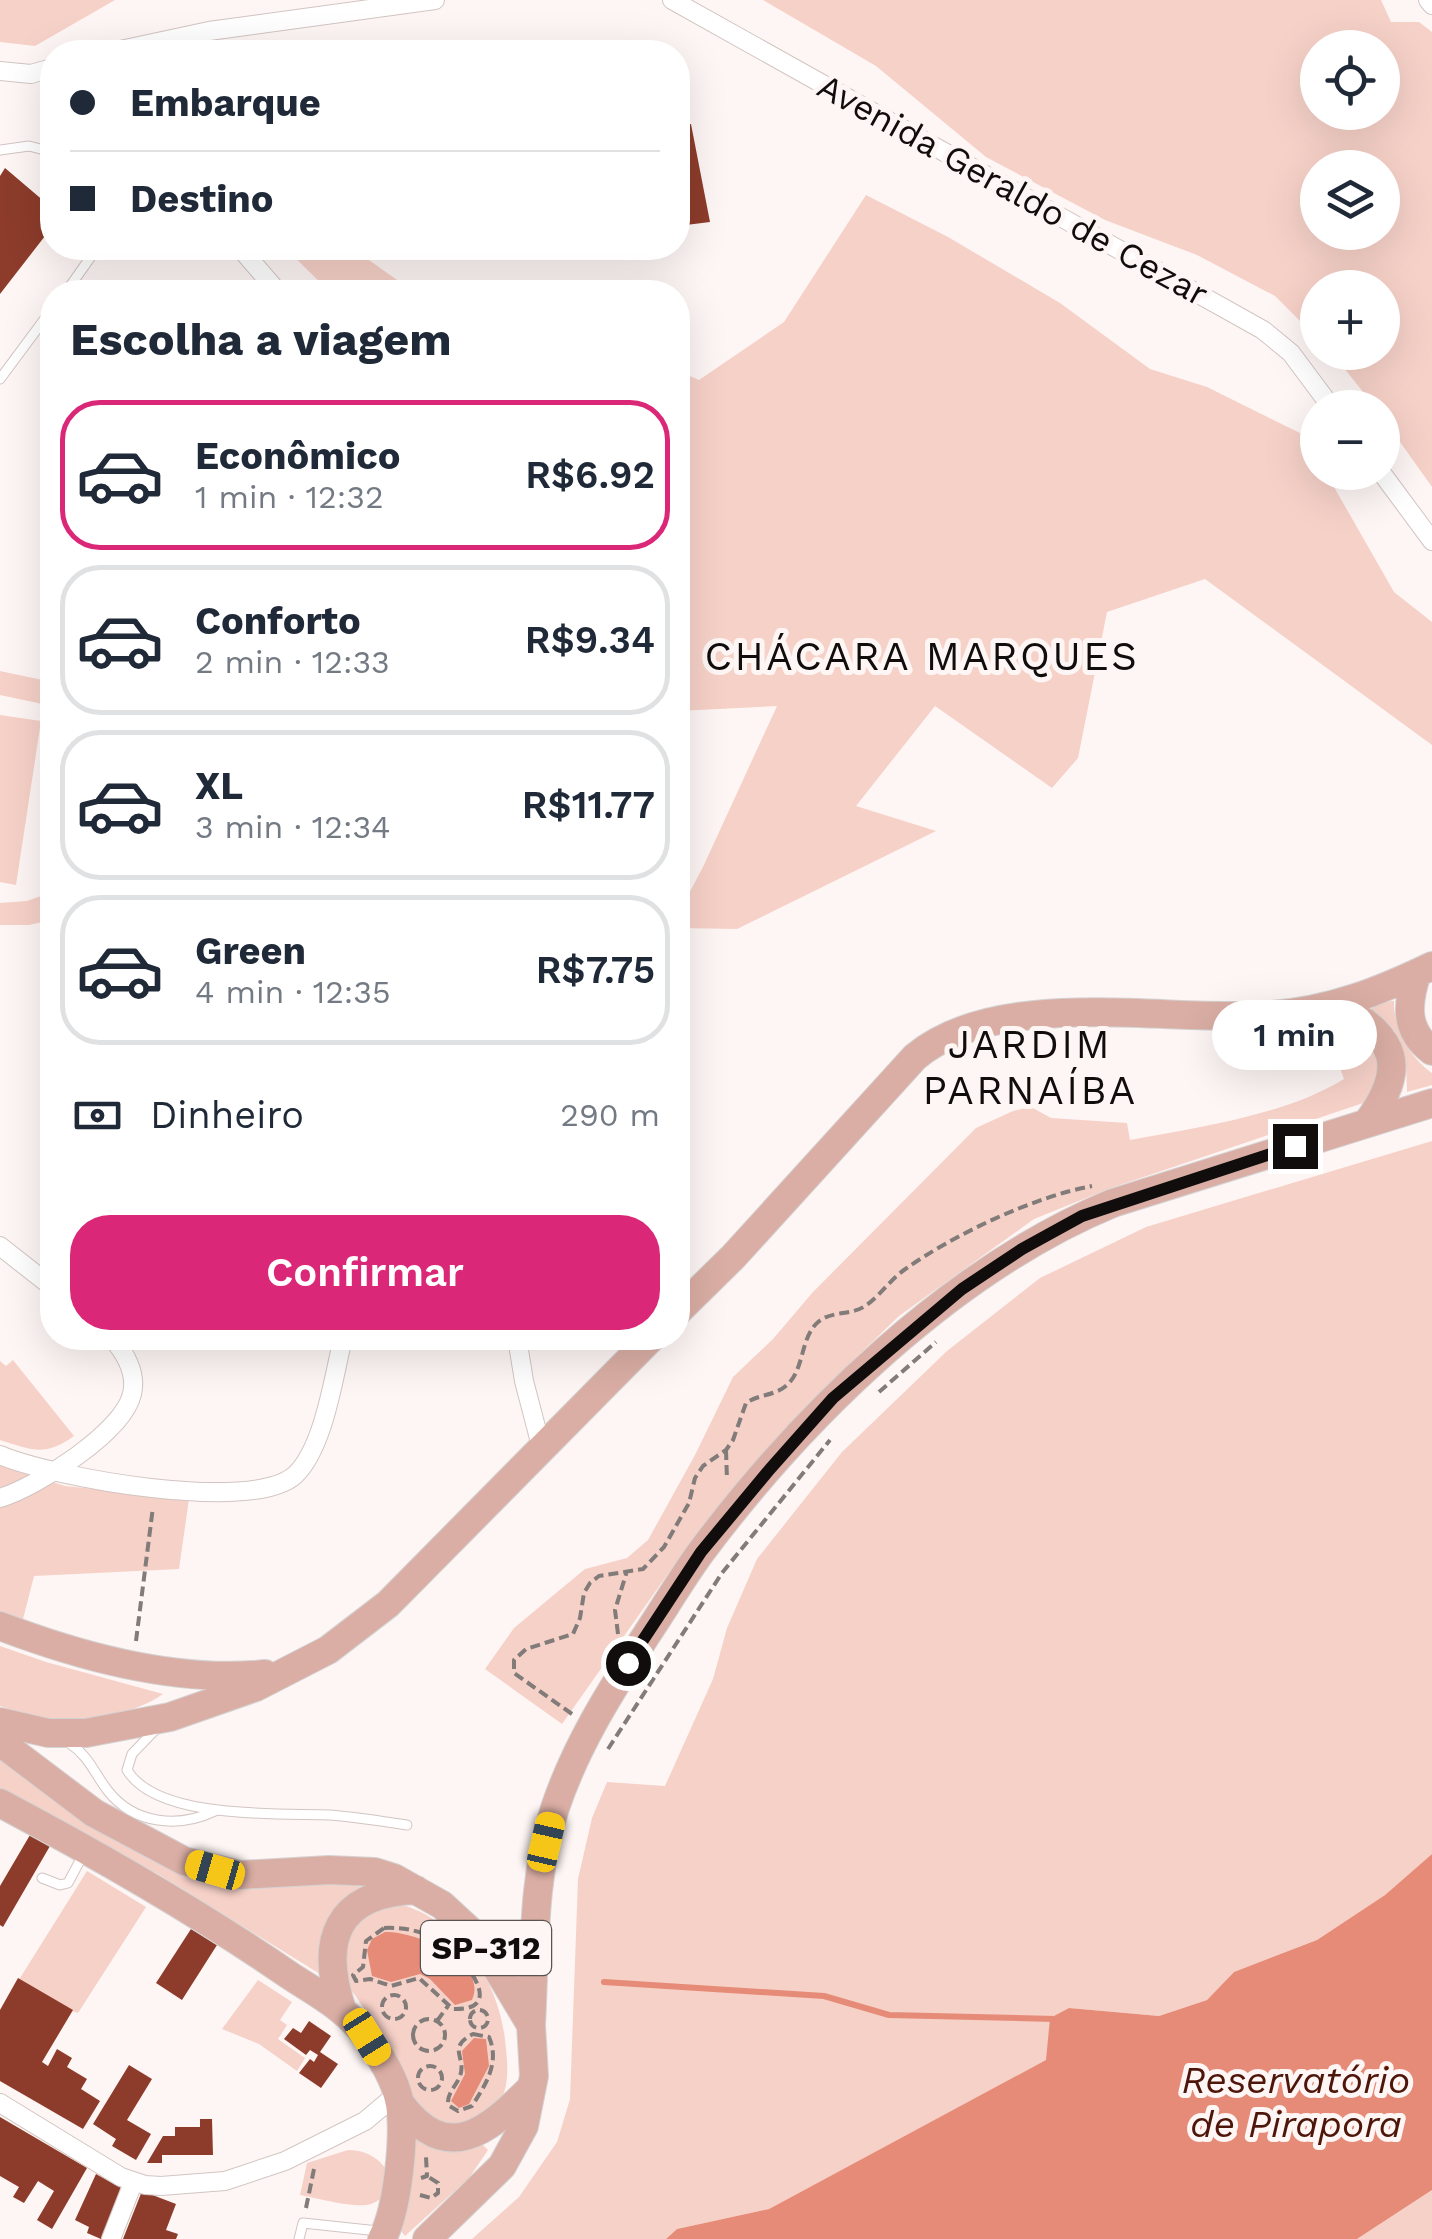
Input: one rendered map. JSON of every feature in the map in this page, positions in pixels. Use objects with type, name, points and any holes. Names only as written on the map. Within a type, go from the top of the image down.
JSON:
[{"type":"main road","points":[[690,1299],[914,1056],[956,1030],[1024,1016],[1157,1012],[1242,1017],[1298,1013],[1338,1005],[1424,969]]},
{"type":"main road","points":[[1424,969],[1409,998],[1409,1015],[1414,1031],[1432,1050]]},
{"type":"main road","points":[[1338,1005],[1371,1026],[1389,1052],[1391,1081],[1386,1098],[1368,1123]]},
{"type":"main road","points":[[531,2026],[540,1872],[553,1812],[575,1756],[610,1691],[701,1552],[833,1398],[962,1289],[1082,1216],[1432,1104]]},
{"type":"main road","points":[[0,1722],[48,1732],[86,1733],[170,1717],[296,1669],[360,1629],[388,1604],[639,1350]]},
{"type":"main road","points":[[0,1626],[70,1650],[179,1672],[240,1676],[296,1669]]},
{"type":"main road","name":"SP-312","points":[[0,1742],[94,1813],[184,1861],[240,1875],[375,1872],[442,1905],[480,1940],[531,2026],[531,2088],[524,2126],[502,2166],[426,2239]]},
{"type":"main road","points":[[0,1803],[183,1905],[342,2010],[367,2037],[412,2120],[426,2129],[459,2138],[491,2126],[531,2088]]},
{"type":"main road","points":[[342,2010],[331,1962],[340,1922],[364,1901],[396,1891],[418,1890]]},
{"type":"main road","points":[[384,2235],[397,2185],[398,2099]]},
{"type":"street","points":[[167,40],[436,0]]},
{"type":"street","name":"Avenida Geraldo de Cezar","points":[[672,0],[1263,330],[1291,353],[1319,390]]},
{"type":"street","points":[[0,72],[40,71]]},
{"type":"street","points":[[31,74],[40,78]]},
{"type":"street","points":[[250,260],[268,280]]},
{"type":"street","points":[[1394,490],[1432,541]]},
{"type":"street","points":[[0,1246],[40,1278]]},
{"type":"street","points":[[0,1498],[22,1491],[53,1473],[126,1410],[133,1392],[132,1373],[122,1350]]},
{"type":"street","points":[[0,1455],[53,1473],[155,1487],[228,1492],[279,1484],[294,1476],[306,1462],[340,1350]]},
{"type":"street","points":[[520,1350],[541,1446]]},
{"type":"street","points":[[0,2103],[133,2182],[161,2186],[225,2181],[285,2161],[398,2099]]},
{"type":"street","points":[[112,2239],[133,2182]]},
{"type":"lane","points":[[0,150],[29,146],[40,149]]},
{"type":"lane","points":[[0,379],[40,325]]},
{"type":"lane","points":[[170,1717],[138,1745],[128,1762],[128,1770],[148,1788],[216,1812],[324,1815],[407,1825]]},
{"type":"lane","points":[[48,1732],[80,1750],[110,1793],[142,1816],[182,1823],[216,1812]]},
{"type":"lane","points":[[42,1878],[60,1885],[68,1883],[86,1848]]},
{"type":"lane","points":[[299,2239],[303,2223],[384,2235]]},
{"type":"path","points":[[576,1716],[522,1681],[514,1673],[514,1660],[526,1650],[573,1634],[590,1582],[599,1576],[644,1569],[654,1561],[689,1504],[695,1478],[733,1440],[746,1403],[775,1393],[792,1381],[817,1323],[864,1307],[902,1271],[981,1226],[1070,1190],[1106,1183]]},
{"type":"path","points":[[874,1396],[940,1339]]},
{"type":"path","points":[[608,1749],[722,1573],[837,1432]]},
{"type":"path","points":[[723,1494],[726,1450]]},
{"type":"path","points":[[134,1664],[155,1487]]},
{"type":"path","points":[[627,1571],[615,1610],[620,1642],[627,1631]]},
{"type":"path","points":[[448,2006],[424,1980],[410,1978],[391,1986],[370,1979],[359,1982],[354,1972],[363,1968],[366,1941],[384,1928],[415,1930],[448,1948],[471,1970],[480,1990],[473,2009],[470,2022],[478,2031],[489,2037],[493,2048],[490,2076],[472,2106],[458,2112],[448,2105],[462,2069],[458,2050],[467,2037],[478,2031],[486,2024],[487,2015],[483,2011],[473,2009],[459,2010],[448,2006]]},
{"type":"path","points":[[391,1986],[392,1994]]},
{"type":"path","points":[[392,1994],[402,1998],[406,2005],[405,2012],[395,2019],[384,2014],[382,2006],[392,1994]]},
{"type":"path","points":[[437,2021],[448,2006]]},
{"type":"path","points":[[427,2019],[437,2021],[444,2028],[439,2047],[429,2050],[416,2043],[415,2029],[427,2019]]},
{"type":"path","points":[[429,2050],[430,2066]]},
{"type":"path","points":[[430,2066],[420,2072],[420,2084],[430,2090],[441,2085]]},
{"type":"path","points":[[430,2066],[442,2074],[441,2085]]},
{"type":"path","points":[[441,2085],[450,2092]]},
{"type":"path","points":[[303,2223],[318,2146]]},
{"type":"path","points":[[427,2176],[436,2179],[439,2188],[435,2196],[426,2198],[416,2187],[427,2176]]},
{"type":"shaded area","points":[[0,0],[115,0],[35,46],[0,42]]},
{"type":"shaded area","points":[[763,0],[1381,0],[1391,22],[1419,22],[1432,32],[1432,487],[1400,442],[1400,390],[1361,390],[1346,370],[1400,370],[1400,270],[1300,270],[1300,321],[1275,296],[1197,255],[1105,220],[986,157],[876,66]]},
{"type":"shaded area","points":[[866,195],[948,237],[1060,303],[1150,369],[1207,387],[1300,433],[1300,490],[1336,490],[1394,592],[1432,622],[1432,745],[1205,579],[1107,612],[1078,758],[1052,788],[935,706],[856,806],[936,831],[737,929],[690,928],[690,891],[777,706],[690,710],[690,376],[699,380],[784,322]]},
{"type":"shaded area","points":[[297,260],[369,260],[397,280],[318,280]]},
{"type":"shaded area","points":[[0,671],[40,679],[40,704],[0,695]]},
{"type":"shaded area","points":[[0,715],[40,721],[40,728],[16,885],[0,882]]},
{"type":"shaded area","points":[[40,896],[40,923],[0,925],[0,903]]},
{"type":"shaded area","points":[[1394,1001],[1404,1041],[1432,1073],[1432,1085],[1407,1092],[1406,1062],[1395,1032],[1370,1010],[1379,1002]]},
{"type":"shaded area","points":[[1332,1019],[1362,1037],[1381,1067],[1369,1101],[1111,1188],[1034,1219],[899,1316],[812,1400],[689,1544],[562,1724],[485,1669],[514,1628],[585,1569],[627,1558],[648,1540],[733,1377],[976,1128],[1031,1107],[1051,1118],[1127,1123],[1130,1140],[1268,1111],[1344,1079],[1322,1020]]},
{"type":"shaded area","points":[[1432,1141],[1432,1854],[1385,1895],[1317,1940],[1234,1972],[1207,2000],[1159,2016],[1069,2008],[1050,2018],[1047,2060],[769,2209],[677,2229],[666,2239],[472,2239],[519,2197],[557,2142],[570,2099],[578,1879],[592,1818],[607,1782],[665,1786],[713,1679],[727,1628],[757,1559],[842,1452],[947,1351],[1040,1278],[1146,1227]]},
{"type":"shaded area","points":[[13,1360],[74,1436],[55,1447],[38,1450],[0,1440],[0,1361],[6,1366]]},
{"type":"shaded area","points":[[0,1465],[65,1486],[189,1499],[179,1569],[34,1576],[22,1623],[0,1616]]},
{"type":"shaded area","points":[[0,1646],[163,1694],[128,1711],[87,1720],[55,1722],[31,1717],[0,1706]]},
{"type":"shaded area","points":[[0,1754],[166,1863],[359,1885],[360,1890],[339,1908],[323,1935],[320,1974],[160,1875],[0,1789]]},
{"type":"shaded area","points":[[87,1871],[146,1907],[78,2013],[72,2011],[23,2094],[0,2081],[0,2010]]},
{"type":"shaded area","points":[[392,1902],[438,1922],[457,1938],[486,1978],[496,2001],[503,2025],[506,2084],[497,2106],[477,2124],[437,2123],[413,2100],[393,2050],[345,1981],[341,1962],[355,1920]]},
{"type":"shaded area","points":[[258,1980],[292,2002],[280,2020],[287,2025],[278,2039],[305,2058],[297,2071],[259,2044],[222,2029]]},
{"type":"shaded area","points":[[414,2138],[469,2148],[482,2144],[488,2150],[469,2178],[405,2236],[401,2231],[412,2181]]},
{"type":"shaded area","points":[[348,2150],[373,2156],[381,2163],[390,2181],[382,2198],[356,2205],[300,2195],[307,2163]]},
{"type":"shaded area","points":[[1432,2190],[1432,2239],[1357,2239]]},
{"type":"water","name":"Reservatório de Pirapora","points":[[1432,1854],[1432,2190],[1357,2239],[666,2239],[677,2229],[769,2209],[1046,2060],[1050,2018],[1069,2008],[1159,2016],[1207,2000],[1234,1972],[1317,1940],[1385,1895]]},
{"type":"water","points":[[385,1932],[430,1943],[460,1961],[474,1986],[472,2000],[455,2005],[420,1974],[391,1982],[372,1976],[367,1950],[372,1939]]},
{"type":"water","points":[[474,2038],[486,2039],[489,2066],[469,2104],[459,2108],[451,2101],[465,2074],[462,2051]]},
{"type":"building","points":[[690,124],[710,222],[690,224]]},
{"type":"building","points":[[5,168],[40,198],[40,242],[0,294],[0,176]]},
{"type":"building","points":[[30,1835],[50,1846],[3,1927],[0,1886]]},
{"type":"building","points":[[191,1929],[217,1945],[182,2000],[156,1983]]},
{"type":"building","points":[[18,1978],[73,2010],[42,2062],[48,2066],[57,2049],[72,2058],[67,2067],[87,2079],[81,2089],[100,2101],[83,2129],[0,2081],[0,2010]]},
{"type":"building","points":[[309,2021],[331,2036],[320,2052],[338,2064],[321,2088],[299,2073],[318,2055],[310,2050],[306,2055],[284,2039],[293,2028],[301,2033]]},
{"type":"building","points":[[129,2065],[152,2079],[127,2120],[151,2134],[136,2160],[112,2146],[116,2139],[93,2124]]},
{"type":"building","points":[[0,2117],[87,2168],[52,2229],[37,2220],[54,2191],[38,2181],[24,2203],[13,2197],[19,2187],[0,2176]]},
{"type":"building","points":[[200,2119],[212,2119],[213,2155],[162,2155],[162,2163],[147,2163],[163,2136],[175,2136],[175,2127],[200,2127]]},
{"type":"building","points":[[96,2174],[121,2188],[101,2239],[87,2233],[89,2227],[75,2220]]},
{"type":"building","points":[[142,2191],[176,2204],[166,2230],[178,2234],[176,2239],[123,2239]]},
{"type":"waterway","points":[[604,1982],[824,1996],[889,2015],[1055,2019]]},
{"type":"district","name":"CHÁCARA MARQUES","points":[[922,656]]},
{"type":"district","name":"JARDIM PARNAÍBA","points":[[1030,1067]]},
{"type":"route","points":[[628,1663],[701,1552],[833,1398],[962,1289],[1082,1216],[1295,1146]]}]
